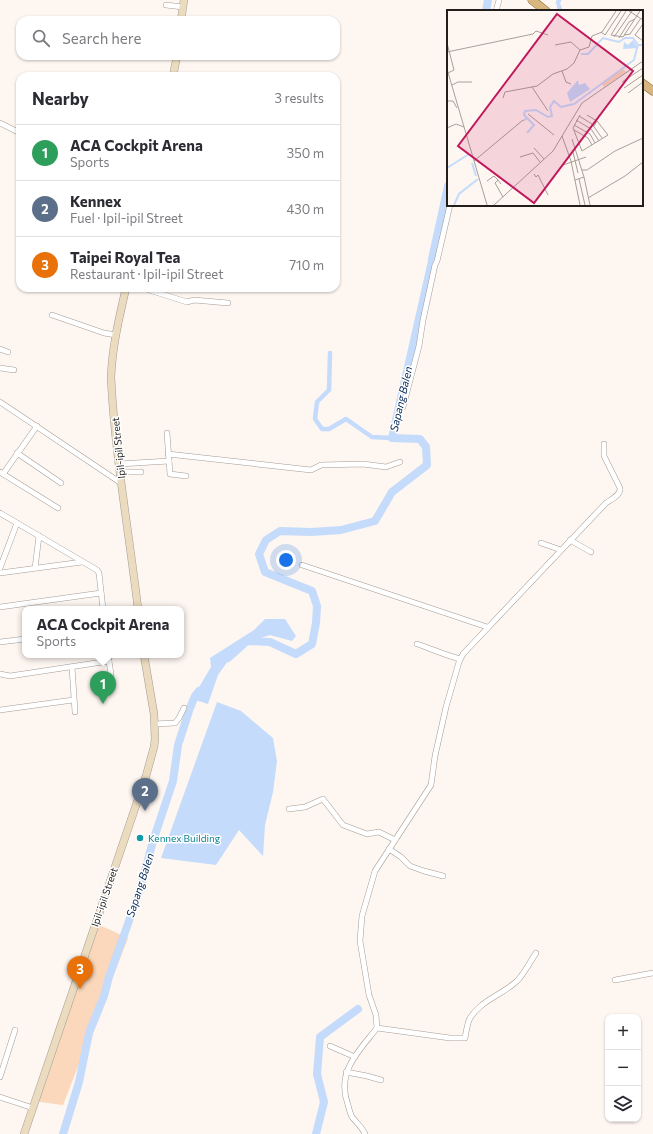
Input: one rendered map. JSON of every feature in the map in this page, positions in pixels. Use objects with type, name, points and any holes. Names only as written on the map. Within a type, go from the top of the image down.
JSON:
[{"type":"main road","points":[[532,0],[545,10]]},
{"type":"main road","points":[[643,84],[653,92]]},
{"type":"street","points":[[496,10],[499,0]]},
{"type":"street","points":[[166,5],[183,4],[182,16]]},
{"type":"street","points":[[174,72],[176,60]]},
{"type":"street","points":[[0,123],[16,131]]},
{"type":"street","points":[[403,407],[419,346],[423,320],[450,206]]},
{"type":"street","name":"Ipil-ipil Street","points":[[125,292],[116,335],[110,378],[121,483],[132,550],[138,606]]},
{"type":"street","points":[[155,292],[187,302],[194,300],[228,303]]},
{"type":"street","points":[[52,315],[104,333],[116,335]]},
{"type":"street","points":[[0,349],[8,352]]},
{"type":"street","points":[[0,368],[14,370]]},
{"type":"street","points":[[0,402],[121,483]]},
{"type":"street","points":[[37,426],[1,473],[58,508]]},
{"type":"street","points":[[167,433],[170,474],[186,476]]},
{"type":"street","points":[[365,1134],[352,1116],[345,1097],[344,1081],[346,1072],[355,1057],[377,1028],[376,1015],[369,995],[359,934],[371,882],[375,872],[389,849],[431,785],[435,756],[446,707],[460,659],[467,648],[562,550],[606,502],[619,494],[620,488],[604,456],[604,444]]},
{"type":"street","points":[[17,453],[61,483]]},
{"type":"street","points":[[168,454],[311,470],[321,465],[363,464],[386,467],[400,462]]},
{"type":"street","points":[[119,464],[169,461]]},
{"type":"street","points":[[120,472],[141,472]]},
{"type":"street","points":[[0,513],[97,570],[99,573],[103,606]]},
{"type":"street","points":[[0,568],[17,523]]},
{"type":"street","points":[[35,568],[39,536]]},
{"type":"street","points":[[570,540],[591,552]]},
{"type":"street","points":[[541,543],[562,550]]},
{"type":"street","points":[[0,574],[82,562]]},
{"type":"street","points":[[302,565],[487,627]]},
{"type":"street","points":[[0,607],[101,593]]},
{"type":"street","points":[[0,642],[22,638]]},
{"type":"street","points":[[417,644],[439,653],[460,659]]},
{"type":"street","points":[[108,658],[111,674]]},
{"type":"street","name":"Ipil-ipil Street","points":[[24,1134],[146,776],[154,747],[153,707],[145,658]]},
{"type":"street","points":[[0,674],[10,676],[109,662]]},
{"type":"street","points":[[72,667],[75,712]]},
{"type":"street","points":[[0,710],[73,700]]},
{"type":"street","points":[[154,724],[175,723],[184,708]]},
{"type":"street","points":[[289,809],[305,807],[323,799],[343,825],[367,834],[379,832],[395,840]]},
{"type":"street","points":[[389,849],[401,857],[410,866],[443,876]]},
{"type":"street","points":[[377,1028],[450,1038],[464,1038],[468,1022],[471,1017],[487,1001],[505,991],[517,980],[536,953]]},
{"type":"street","points":[[615,980],[653,973]]},
{"type":"street","points":[[0,1077],[15,1030]]},
{"type":"street","points":[[330,1046],[355,1057]]},
{"type":"street","points":[[346,1072],[381,1080]]},
{"type":"street","points":[[0,1097],[33,1108]]},
{"type":"shaded area","points":[[95,923],[128,938],[63,1105],[33,1101],[56,1027]]},
{"type":"water","points":[[265,619],[285,619],[296,636],[292,641],[270,635],[240,644],[218,675],[208,704],[192,699],[211,667],[210,658],[254,630]]},
{"type":"water","points":[[217,702],[241,711],[273,738],[277,761],[273,792],[265,825],[263,856],[239,830],[216,865],[161,858]]},
{"type":"waterway","name":"Sapang Balen","points":[[486,10],[488,0]]},
{"type":"waterway","points":[[559,6],[560,10]]},
{"type":"waterway","name":"Sapang Balen","points":[[432,259],[447,191]]},
{"type":"waterway","name":"Sapang Balen","points":[[228,658],[247,641],[270,642],[296,654],[312,644],[316,623],[317,606],[312,591],[265,572],[259,554],[266,540],[280,531],[311,532],[341,530],[375,521],[392,492],[427,465],[426,447],[420,439],[392,438],[432,261]]},
{"type":"waterway","points":[[330,353],[329,390],[317,402],[315,419],[322,429],[329,429],[346,419],[372,437],[392,438]]},
{"type":"waterway","name":"Sapang Balen","points":[[63,1134],[79,1082],[89,1033],[104,996],[109,977],[140,890],[153,841],[173,781],[178,745],[190,708],[199,691]]},
{"type":"waterway","points":[[316,1134],[324,1102],[317,1074],[320,1037],[358,1009]]},
{"type":"place","name":"ACA Cockpit Arena","points":[[103,704]]},
{"type":"place","name":"Kennex","points":[[145,811]]},
{"type":"place","name":"Kennex Building","points":[[140,838]]},
{"type":"place","name":"Taipei Royal Tea","points":[[80,989]]}]
